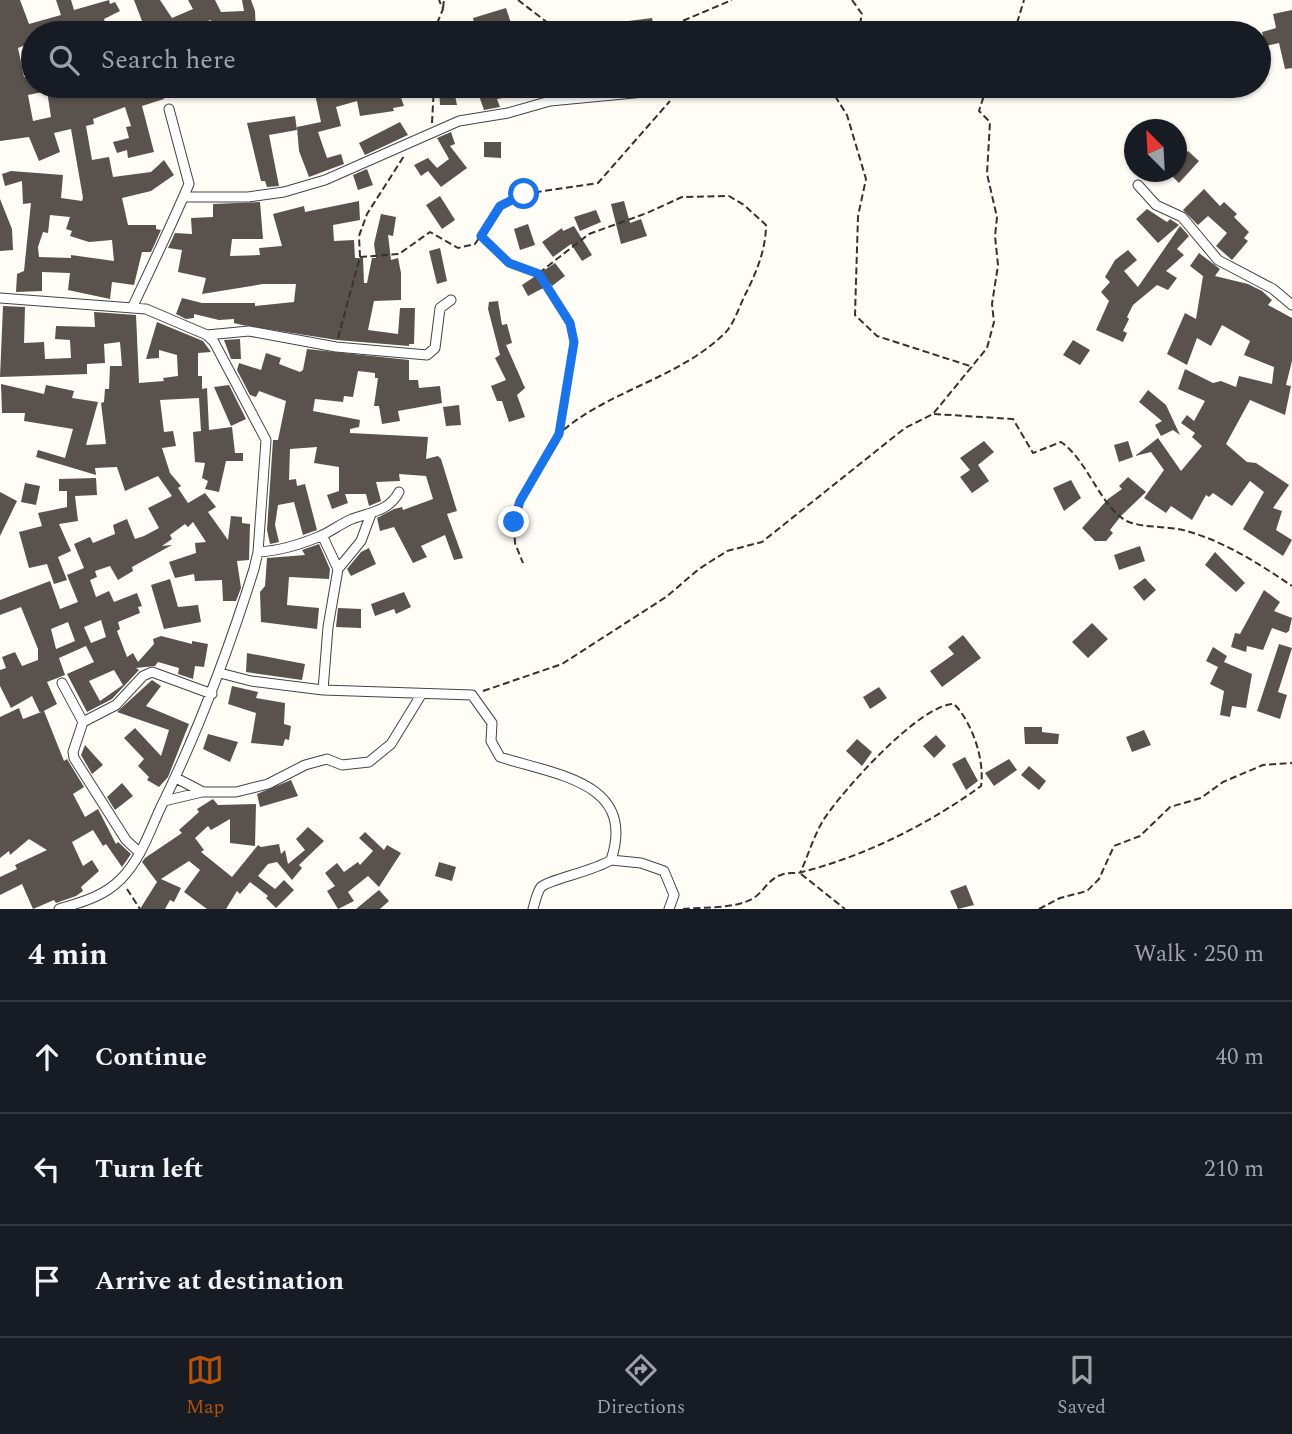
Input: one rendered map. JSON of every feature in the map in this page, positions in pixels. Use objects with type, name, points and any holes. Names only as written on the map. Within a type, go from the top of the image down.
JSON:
[{"type":"street","points":[[184,197],[248,197],[284,192],[325,180],[459,121],[508,113],[550,101],[580,98]]},
{"type":"street","points":[[132,308],[162,252],[167,230],[189,184],[169,109]]},
{"type":"street","points":[[1138,185],[1156,205],[1182,217],[1218,260],[1273,289],[1292,304]]},
{"type":"street","points":[[0,298],[146,309],[207,335],[214,342],[266,440],[258,552],[220,673],[176,778],[140,853],[121,879],[99,897],[59,909]]},
{"type":"street","points":[[207,335],[249,331],[336,347],[427,355],[435,348],[440,308],[451,300]]},
{"type":"street","points":[[258,552],[275,551],[322,535],[351,519],[371,514],[394,502],[399,492]]},
{"type":"street","points":[[323,690],[328,627],[338,569],[361,541],[371,514]]},
{"type":"street","points":[[322,535],[338,569]]},
{"type":"street","points":[[140,853],[126,840],[74,758],[73,752],[83,722],[116,705],[143,676],[152,672],[212,694]]},
{"type":"street","points":[[220,673],[251,681],[323,690],[472,695],[492,723],[491,740],[500,757],[594,789],[608,804],[617,830],[611,860]]},
{"type":"street","points":[[62,683],[83,722]]},
{"type":"street","points":[[164,801],[204,792],[236,792],[268,785],[305,765],[327,759],[342,765],[369,762],[391,744],[421,695]]},
{"type":"street","points":[[176,778],[204,792]]},
{"type":"street","points":[[533,909],[540,888],[549,881],[571,878],[611,860],[641,863],[664,871],[674,895],[669,909]]},
{"type":"path","points":[[439,0],[443,9]]},
{"type":"path","points":[[438,21],[444,0]]},
{"type":"path","points":[[518,0],[545,21]]},
{"type":"path","points":[[682,21],[732,0]]},
{"type":"path","points":[[852,0],[862,14],[861,21]]},
{"type":"path","points":[[1017,21],[1024,0]]},
{"type":"path","points":[[423,137],[433,120],[434,98]]},
{"type":"path","points":[[360,257],[399,254],[430,232],[458,248],[475,244],[500,206],[524,194],[598,183],[672,98]]},
{"type":"path","points":[[837,98],[847,115],[866,178],[858,216],[855,315],[877,337],[974,367]]},
{"type":"path","points":[[472,695],[562,664],[666,597],[699,569],[727,551],[762,542],[856,470],[897,434],[933,414],[974,367],[987,348],[995,322],[992,304],[998,264],[995,236],[997,217],[987,174],[990,122],[979,111],[983,98]]},
{"type":"path","points":[[336,347],[360,257],[359,236],[367,214],[408,152]]},
{"type":"path","points":[[523,563],[516,544],[514,522],[520,501],[559,434],[591,408],[675,370],[726,333],[753,278],[766,239],[766,225],[744,205],[729,196],[682,197],[589,234],[539,274]]},
{"type":"path","points":[[481,236],[509,263],[539,274],[570,323],[574,342],[559,434]]},
{"type":"path","points":[[933,414],[1013,419],[1033,453],[1061,442],[1077,452],[1097,490],[1128,522],[1209,538],[1264,566],[1292,586]]},
{"type":"path","points":[[683,909],[733,905],[754,898],[769,882],[782,874],[800,873],[892,839],[929,821],[981,786],[982,761],[961,711],[954,704],[942,704],[891,741],[824,819],[800,873]]},
{"type":"path","points":[[1039,909],[1060,898],[1087,891],[1099,878],[1114,846],[1140,836],[1171,807],[1201,799],[1223,782],[1263,765],[1292,763]]},
{"type":"path","points":[[800,873],[845,909]]},
{"type":"path","points":[[121,879],[140,909]]},
{"type":"building","points":[[0,0],[20,0],[28,21],[21,21],[21,47],[18,48],[21,62],[21,98],[29,98],[33,121],[51,117],[48,98],[164,98],[142,106],[154,152],[128,158],[127,150],[117,153],[113,142],[129,138],[126,127],[131,126],[125,107],[93,119],[94,124],[86,126],[92,160],[109,157],[113,177],[151,172],[164,160],[174,175],[151,191],[122,198],[128,225],[156,225],[156,229],[161,230],[151,252],[142,252],[134,285],[112,282],[110,299],[68,290],[70,273],[42,272],[42,291],[16,292],[17,274],[24,271],[31,203],[23,204],[22,181],[5,186],[2,174],[11,171],[63,175],[61,198],[82,201],[83,198],[71,129],[54,133],[60,152],[39,161],[29,137],[0,141]],"holes":[[[50,215],[70,217],[66,229],[72,231],[70,236],[89,242],[112,240],[114,261],[71,255],[71,258],[39,257],[38,247],[43,232],[48,233]]]},
{"type":"building","points":[[56,0],[71,0],[74,10],[109,0],[110,4],[115,2],[120,11],[105,21],[40,21],[61,15]]},
{"type":"building","points":[[134,0],[160,0],[172,18],[193,9],[188,0],[215,0],[221,12],[244,11],[242,0],[251,0],[255,21],[211,20],[142,21]]},
{"type":"building","points":[[506,8],[510,21],[474,21],[473,18]]},
{"type":"building","points":[[1292,10],[1292,68],[1285,69],[1279,43],[1271,45],[1271,29],[1276,28],[1273,14]]},
{"type":"building","points":[[652,18],[653,21],[629,21]]},
{"type":"building","points":[[316,98],[401,98],[404,106],[393,108],[394,111],[360,116],[357,101],[336,107],[341,126],[318,132],[327,158],[341,154],[344,164],[309,177],[299,151],[297,127],[321,122]]},
{"type":"building","points":[[440,98],[456,98],[457,105],[440,105]]},
{"type":"building","points":[[480,98],[502,98],[497,99],[500,107],[484,110]]},
{"type":"building","points":[[295,116],[297,130],[269,135],[279,186],[267,187],[265,181],[261,181],[247,123]]},
{"type":"building","points":[[400,122],[408,135],[365,155],[359,143]]},
{"type":"building","points":[[451,132],[455,144],[450,146],[467,168],[441,187],[428,171],[421,176],[414,165],[428,158],[437,168],[449,159],[437,138]]},
{"type":"building","points":[[484,142],[501,142],[501,158],[484,157]]},
{"type":"building","points":[[1187,152],[1199,161],[1187,174]]},
{"type":"building","points":[[367,169],[373,185],[358,190],[353,175]]},
{"type":"building","points":[[1204,189],[1220,206],[1224,202],[1237,214],[1234,217],[1249,232],[1244,238],[1248,241],[1232,260],[1216,246],[1227,233],[1208,216],[1198,225],[1183,210]]},
{"type":"building","points":[[440,196],[455,220],[442,229],[426,205]]},
{"type":"building","points":[[0,199],[12,229],[13,250],[0,251]]},
{"type":"building","points":[[359,201],[360,220],[333,225],[334,241],[354,240],[355,258],[363,258],[364,283],[367,283],[372,258],[376,258],[374,244],[381,214],[396,217],[393,236],[388,235],[391,260],[398,258],[401,273],[401,300],[374,301],[368,330],[398,334],[400,308],[415,308],[414,344],[409,346],[337,340],[242,325],[234,323],[234,319],[219,320],[194,314],[194,318],[186,319],[176,314],[182,298],[202,303],[255,303],[255,306],[294,302],[296,284],[263,284],[202,294],[206,278],[178,272],[182,250],[168,248],[175,233],[192,234],[191,218],[213,217],[213,204],[260,202],[263,239],[232,239],[230,256],[260,255],[259,248],[282,246],[273,214],[304,206],[305,212]]},
{"type":"building","points":[[624,201],[630,223],[641,219],[647,236],[621,244],[611,204]]},
{"type":"building","points":[[1147,209],[1167,222],[1170,219],[1179,225],[1158,243],[1136,219]]},
{"type":"building","points":[[596,210],[601,222],[580,231],[574,217]]},
{"type":"building","points":[[528,224],[535,245],[520,250],[514,229]]},
{"type":"building","points":[[574,226],[592,255],[582,261],[571,244],[553,257],[542,242],[562,228],[563,231]]},
{"type":"building","points":[[1180,226],[1189,236],[1177,249],[1184,255],[1166,271],[1177,278],[1168,290],[1157,285],[1133,305],[1123,331],[1127,333],[1123,342],[1096,330],[1109,301],[1101,292],[1110,282],[1105,277],[1115,260],[1128,250],[1137,260],[1124,271],[1138,287]]},
{"type":"building","points":[[440,248],[447,281],[437,284],[429,251]]},
{"type":"building","points":[[1199,253],[1220,269],[1215,276],[1248,284],[1262,291],[1272,300],[1268,305],[1292,318],[1292,361],[1286,385],[1291,386],[1285,415],[1250,400],[1226,444],[1247,462],[1256,463],[1289,485],[1273,508],[1282,511],[1276,530],[1292,540],[1283,556],[1243,529],[1264,492],[1250,481],[1232,506],[1213,493],[1209,497],[1206,495],[1192,520],[1171,506],[1166,513],[1144,498],[1164,470],[1151,452],[1135,456],[1158,438],[1181,471],[1202,446],[1192,437],[1195,433],[1181,423],[1187,415],[1194,421],[1205,401],[1178,389],[1185,369],[1213,383],[1221,381],[1236,387],[1239,376],[1272,384],[1274,367],[1244,355],[1250,341],[1222,325],[1211,346],[1197,338],[1187,365],[1167,354],[1185,313],[1196,319],[1203,276],[1190,266]]},
{"type":"building","points":[[555,263],[565,276],[552,286],[551,284],[528,296],[522,285]]},
{"type":"building","points":[[498,301],[502,325],[507,324],[512,343],[506,345],[525,388],[517,395],[525,417],[509,422],[502,401],[497,401],[491,386],[506,380],[495,358],[500,355],[488,309],[489,302]]},
{"type":"building","points":[[3,306],[25,307],[24,343],[44,342],[45,359],[71,358],[70,340],[55,339],[56,326],[95,327],[94,312],[136,315],[139,383],[164,381],[163,378],[178,376],[177,355],[159,350],[159,358],[146,359],[157,322],[203,341],[211,352],[198,353],[198,376],[202,376],[202,389],[207,388],[209,430],[232,427],[235,453],[243,453],[243,461],[226,461],[219,492],[205,489],[208,481],[202,478],[205,463],[195,462],[193,432],[201,431],[199,398],[160,400],[164,432],[173,431],[176,446],[162,448],[170,473],[181,486],[178,488],[188,503],[205,493],[216,507],[208,512],[228,540],[231,516],[242,517],[242,523],[250,524],[249,560],[237,561],[241,588],[236,601],[223,601],[222,580],[195,581],[194,574],[175,578],[169,562],[196,553],[195,543],[206,542],[193,522],[188,527],[185,524],[170,535],[172,539],[162,546],[172,545],[132,567],[133,571],[118,580],[110,566],[95,571],[97,577],[90,580],[96,597],[109,591],[114,602],[137,593],[142,606],[138,607],[140,613],[118,622],[120,629],[117,631],[127,657],[133,653],[138,662],[154,644],[153,639],[161,636],[192,644],[192,641],[208,644],[204,667],[195,666],[193,679],[178,674],[179,668],[158,662],[155,666],[136,668],[139,670],[112,699],[87,712],[67,674],[94,662],[86,646],[59,658],[65,675],[47,682],[57,704],[40,713],[32,696],[11,708],[0,686],[0,670],[6,668],[2,657],[15,652],[22,666],[38,660],[38,649],[21,607],[0,615],[0,600],[50,581],[60,609],[78,602],[67,575],[84,568],[74,544],[90,537],[93,543],[115,534],[113,525],[127,519],[135,539],[144,536],[159,528],[148,508],[172,496],[158,476],[125,491],[117,467],[95,468],[96,475],[36,457],[38,450],[65,458],[73,429],[24,421],[25,413],[2,413],[1,384],[44,394],[46,385],[74,391],[72,398],[98,402],[86,445],[106,444],[101,403],[104,402],[105,389],[109,389],[110,366],[122,366],[120,342],[104,344],[105,363],[87,364],[87,374],[0,377]],"holes":[[[101,620],[106,637],[91,643],[84,627]],[[68,622],[75,641],[56,649],[51,629]],[[114,670],[123,685],[100,701],[89,681]]]},
{"type":"building","points":[[240,339],[241,359],[231,359],[224,340]]},
{"type":"building","points":[[1073,340],[1090,350],[1080,365],[1063,355]]},
{"type":"building","points":[[307,349],[409,360],[409,380],[418,380],[419,388],[440,386],[442,403],[398,411],[400,421],[382,424],[379,406],[374,406],[378,378],[375,378],[375,373],[358,371],[353,397],[344,396],[343,402],[315,399],[313,411],[360,420],[359,427],[350,429],[350,433],[428,437],[426,459],[438,456],[441,459],[457,511],[447,514],[463,558],[454,560],[445,535],[421,546],[427,557],[413,563],[394,527],[380,531],[377,518],[394,509],[402,507],[403,510],[433,499],[426,476],[399,474],[400,481],[376,482],[381,501],[369,506],[366,494],[345,494],[348,503],[332,509],[327,495],[339,491],[339,467],[314,463],[317,447],[290,449],[289,480],[296,479],[297,486],[305,484],[317,530],[303,535],[294,502],[278,505],[275,525],[279,542],[270,544],[267,530],[273,440],[278,440],[286,401],[259,391],[256,397],[250,395],[237,370],[239,363],[261,370],[266,353],[281,358],[279,364],[300,372],[303,370]]},
{"type":"building","points":[[229,385],[246,419],[231,426],[214,387]]},
{"type":"building","points":[[1148,390],[1166,405],[1180,435],[1173,430],[1161,436],[1155,425],[1162,421],[1139,402]]},
{"type":"building","points":[[459,405],[461,425],[446,426],[443,407]]},
{"type":"building","points":[[984,441],[994,452],[978,465],[989,481],[972,493],[960,477],[970,470],[960,458]]},
{"type":"building","points":[[1128,441],[1133,457],[1119,462],[1114,445]]},
{"type":"building","points":[[1128,477],[1146,492],[1121,516],[1110,530],[1113,533],[1106,541],[1095,541],[1082,528],[1108,499],[1122,489],[1119,486]]},
{"type":"building","points":[[96,478],[97,495],[75,496],[78,521],[59,524],[71,551],[58,557],[67,580],[54,584],[47,564],[29,568],[19,532],[42,526],[38,513],[67,507],[67,491],[59,491],[59,479]]},
{"type":"building","points":[[1071,480],[1081,498],[1064,511],[1053,488]]},
{"type":"building","points":[[25,483],[40,486],[36,505],[21,502]]},
{"type":"building","points":[[0,492],[17,501],[0,536]]},
{"type":"building","points":[[319,544],[330,569],[329,579],[289,577],[287,605],[319,608],[317,629],[261,622],[260,592],[265,586],[267,558],[305,555],[302,550]]},
{"type":"building","points":[[1140,546],[1145,561],[1119,570],[1114,555]]},
{"type":"building","points":[[369,548],[376,564],[351,576],[347,569],[361,552]]},
{"type":"building","points":[[1215,552],[1245,583],[1236,592],[1205,565]]},
{"type":"building","points":[[1145,578],[1156,590],[1144,601],[1133,587]]},
{"type":"building","points":[[170,579],[178,607],[198,605],[201,622],[164,629],[151,585]]},
{"type":"building","points":[[1264,590],[1280,602],[1274,611],[1292,618],[1289,631],[1286,633],[1272,628],[1263,650],[1247,646],[1246,652],[1231,647],[1235,633],[1240,634]]},
{"type":"building","points":[[404,592],[411,607],[396,614],[394,609],[375,616],[371,604]]},
{"type":"building","points":[[338,608],[361,609],[361,628],[336,627]]},
{"type":"building","points":[[1092,623],[1108,639],[1088,658],[1072,642]]},
{"type":"building","points":[[963,635],[981,658],[942,687],[930,671],[954,654],[948,647]]},
{"type":"building","points":[[1279,644],[1292,648],[1278,692],[1287,695],[1280,719],[1257,711]]},
{"type":"building","points":[[1213,647],[1227,656],[1224,662],[1252,674],[1246,708],[1232,706],[1230,717],[1220,715],[1224,691],[1210,684],[1218,667],[1206,661]]},
{"type":"building","points":[[247,653],[305,664],[302,680],[246,672]]},
{"type":"building","points":[[152,680],[161,686],[146,706],[189,724],[168,777],[159,787],[147,780],[149,777],[138,766],[144,759],[124,738],[135,728],[161,756],[169,730],[117,712]]},
{"type":"building","points":[[232,686],[258,692],[256,698],[285,703],[284,724],[291,726],[289,740],[285,739],[283,746],[251,743],[256,713],[228,704]]},
{"type":"building","points":[[879,687],[887,698],[870,709],[863,697]]},
{"type":"building","points":[[19,708],[23,719],[44,711],[64,761],[67,759],[84,787],[73,794],[85,817],[98,809],[116,844],[118,842],[131,854],[122,867],[93,830],[72,842],[83,866],[92,860],[99,871],[81,887],[83,891],[76,896],[56,903],[54,900],[33,909],[22,884],[0,895],[0,877],[17,869],[15,865],[47,850],[29,839],[10,855],[9,851],[0,858],[0,717]]},
{"type":"building","points":[[1024,727],[1042,727],[1042,732],[1059,734],[1058,744],[1025,744]]},
{"type":"building","points":[[1144,730],[1151,745],[1132,752],[1126,737]]},
{"type":"building","points":[[208,734],[238,742],[230,762],[203,749]]},
{"type":"building","points":[[936,735],[946,746],[934,758],[923,746]]},
{"type":"building","points":[[857,739],[872,752],[862,766],[846,751]]},
{"type":"building","points":[[85,745],[103,765],[92,774],[81,755]]},
{"type":"building","points":[[965,757],[978,781],[966,790],[952,764]]},
{"type":"building","points":[[1009,759],[1017,770],[994,786],[985,773]]},
{"type":"building","points":[[1029,766],[1046,781],[1039,790],[1021,775]]},
{"type":"building","points":[[291,780],[298,796],[260,807],[257,794]]},
{"type":"building","points":[[122,783],[133,796],[115,810],[107,797]]},
{"type":"building","points":[[213,799],[218,805],[256,804],[255,846],[230,843],[230,819],[211,830],[208,826],[195,838],[204,850],[201,852],[232,877],[258,845],[261,847],[279,844],[281,854],[285,850],[288,864],[305,850],[296,839],[308,827],[324,841],[299,865],[302,868],[292,880],[277,862],[268,864],[258,876],[275,889],[284,880],[294,890],[276,908],[266,898],[268,896],[250,882],[240,894],[237,891],[226,909],[207,909],[184,892],[200,870],[189,861],[161,879],[181,888],[174,902],[170,900],[165,909],[140,909],[157,882],[142,862],[182,833],[179,830],[199,812],[197,809]]},
{"type":"building","points":[[365,832],[384,850],[387,845],[401,853],[379,887],[368,876],[348,892],[354,901],[338,909],[327,891],[335,886],[325,873],[337,863],[344,872],[358,862],[360,865],[373,851],[359,838]]},
{"type":"building","points":[[439,862],[456,867],[452,881],[435,876]]},
{"type":"building","points":[[966,885],[974,905],[958,909],[950,891]]},
{"type":"building","points":[[379,890],[389,901],[380,909],[356,909]]},
{"type":"route","points":[[514,522],[520,501],[535,480],[559,434],[565,411],[574,342],[570,323],[539,274],[509,263],[481,236],[500,206],[524,194]]}]
